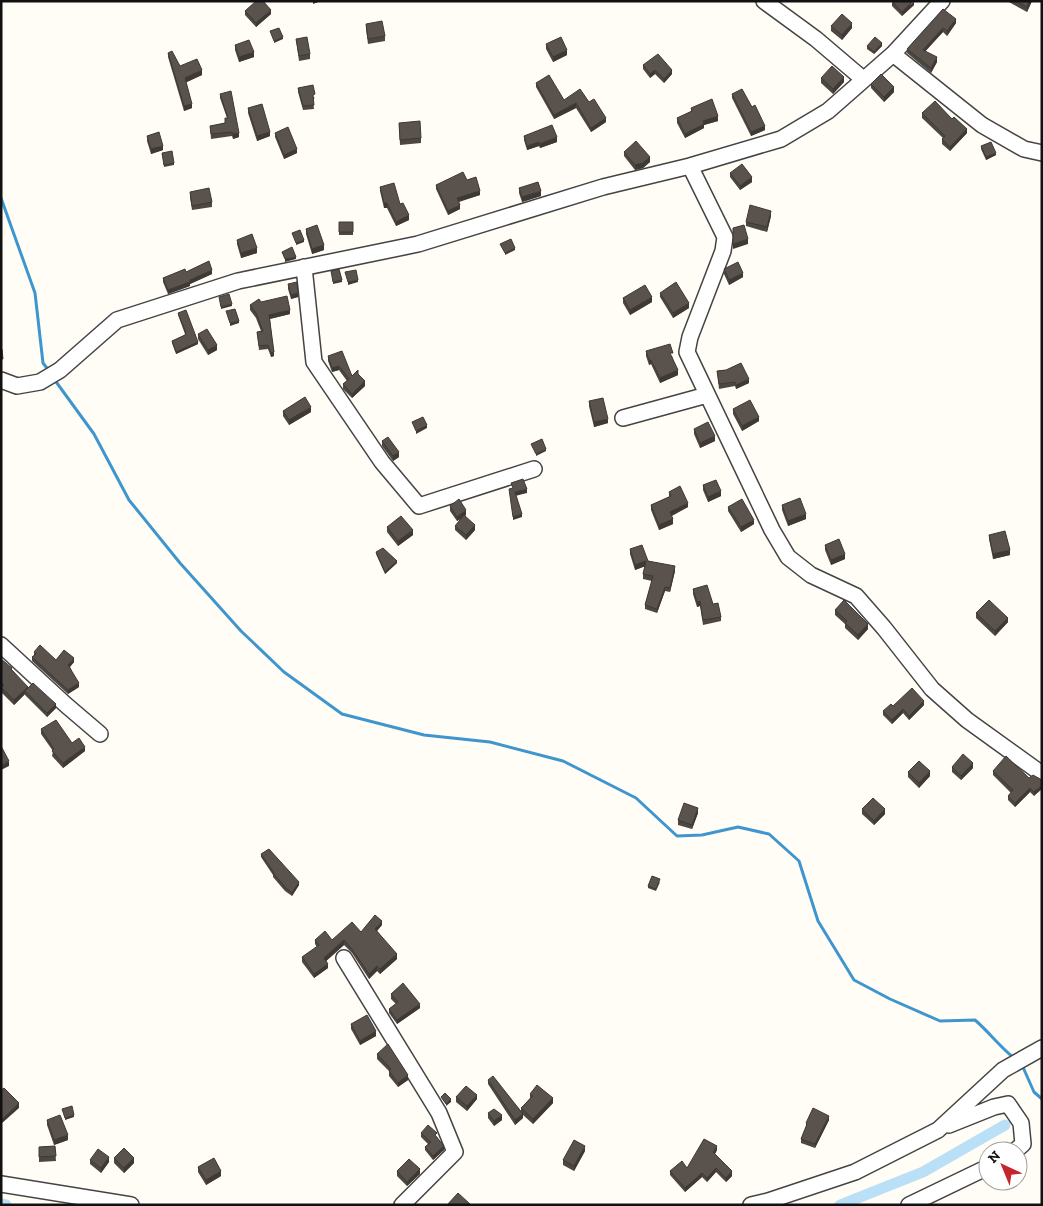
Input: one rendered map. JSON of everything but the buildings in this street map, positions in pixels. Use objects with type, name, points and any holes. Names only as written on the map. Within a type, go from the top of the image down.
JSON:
[{"type":"street","points":[[764,1],[816,39],[863,80]]},
{"type":"street","points":[[1,380],[17,386],[40,382],[60,370],[117,320],[238,281],[418,244],[603,187],[690,166],[781,138],[828,111],[893,54],[942,1]]},
{"type":"street","points":[[893,54],[982,125],[1024,149],[1042,153]]},
{"type":"street","points":[[690,166],[725,237],[723,251],[690,338],[687,352],[772,530],[788,557],[811,575],[856,596],[932,689],[967,720],[1042,774]]},
{"type":"street","points":[[304,267],[314,362],[382,462],[419,506],[534,469]]},
{"type":"street","points":[[623,418],[707,395]]},
{"type":"street","points":[[1,645],[100,734]]},
{"type":"street","points":[[344,958],[439,1113],[455,1152],[402,1205]]},
{"type":"street","points":[[938,1130],[1003,1070],[1042,1048]]},
{"type":"street","points":[[751,1205],[855,1172],[938,1130],[994,1107],[1008,1104],[1021,1123],[1023,1141]]},
{"type":"street","points":[[909,1205],[978,1173]]},
{"type":"street","points":[[1,1184],[130,1205]]},
{"type":"waterway","points":[[1,198],[35,293],[43,363],[50,372]]},
{"type":"waterway","points":[[54,379],[94,434],[129,500],[180,563],[241,631],[284,672],[342,714],[424,735],[490,742],[563,761],[636,798],[677,836],[702,835],[738,827],[769,834],[799,861],[818,921],[854,980],[890,999],[940,1021],[975,1020],[1014,1058]]},
{"type":"waterway","points":[[1022,1065],[1034,1092],[1042,1099]]},
{"type":"waterway","points":[[840,1205],[923,1172],[1005,1125]]},
{"type":"waterway","points":[[1,1204],[6,1205]]}]
